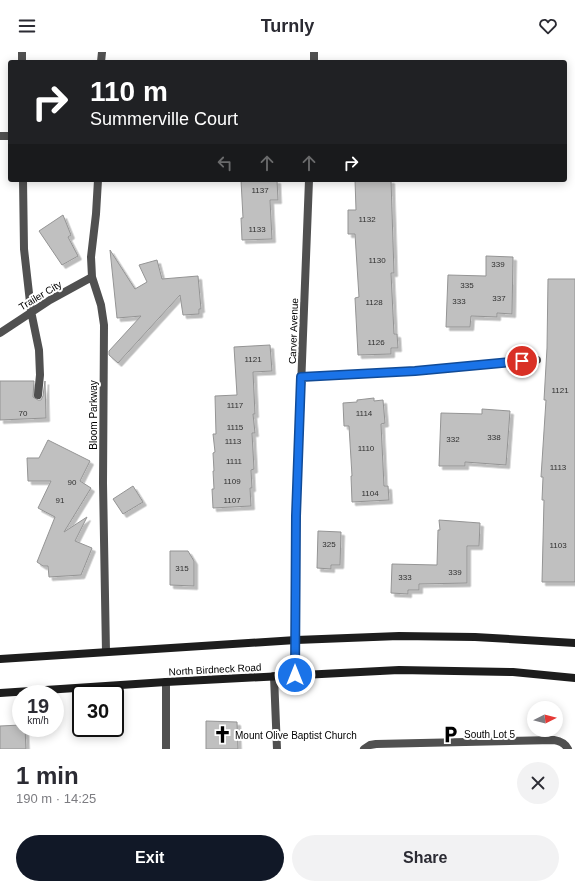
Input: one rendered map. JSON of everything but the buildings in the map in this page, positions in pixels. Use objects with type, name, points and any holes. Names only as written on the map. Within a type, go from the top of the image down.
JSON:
[{"type":"main road","points":[[0,659],[296,640],[399,636],[468,637],[575,643]]},
{"type":"main road","name":"North Birdneck Road","points":[[0,693],[166,682],[399,670],[512,672],[575,678]]},
{"type":"street","points":[[23,182],[24,249],[31,311],[39,350],[40,375],[38,395]]},
{"type":"street","name":"Bloom Parkway","points":[[98,182],[91,256],[92,277],[101,305],[104,325],[103,483],[106,652]]},
{"type":"street","name":"Carver Avenue","points":[[295,675],[296,516],[309,182]]},
{"type":"street","name":"Trailer City","points":[[0,333],[31,311],[92,277]]},
{"type":"street","points":[[301,377],[415,371],[537,360]]},
{"type":"street","points":[[274,676],[277,749]]},
{"type":"street","points":[[166,682],[166,749]]},
{"type":"street","points":[[364,749],[370,745],[376,744],[554,740],[560,741],[566,745],[568,749]]},
{"type":"place","name":"South Lot 5","points":[[451,734]]},
{"type":"place","name":"Mount Olive Baptist Church","points":[[222,735]]},
{"type":"route","points":[[295,675],[296,516],[301,377],[415,371],[522,361]]}]
